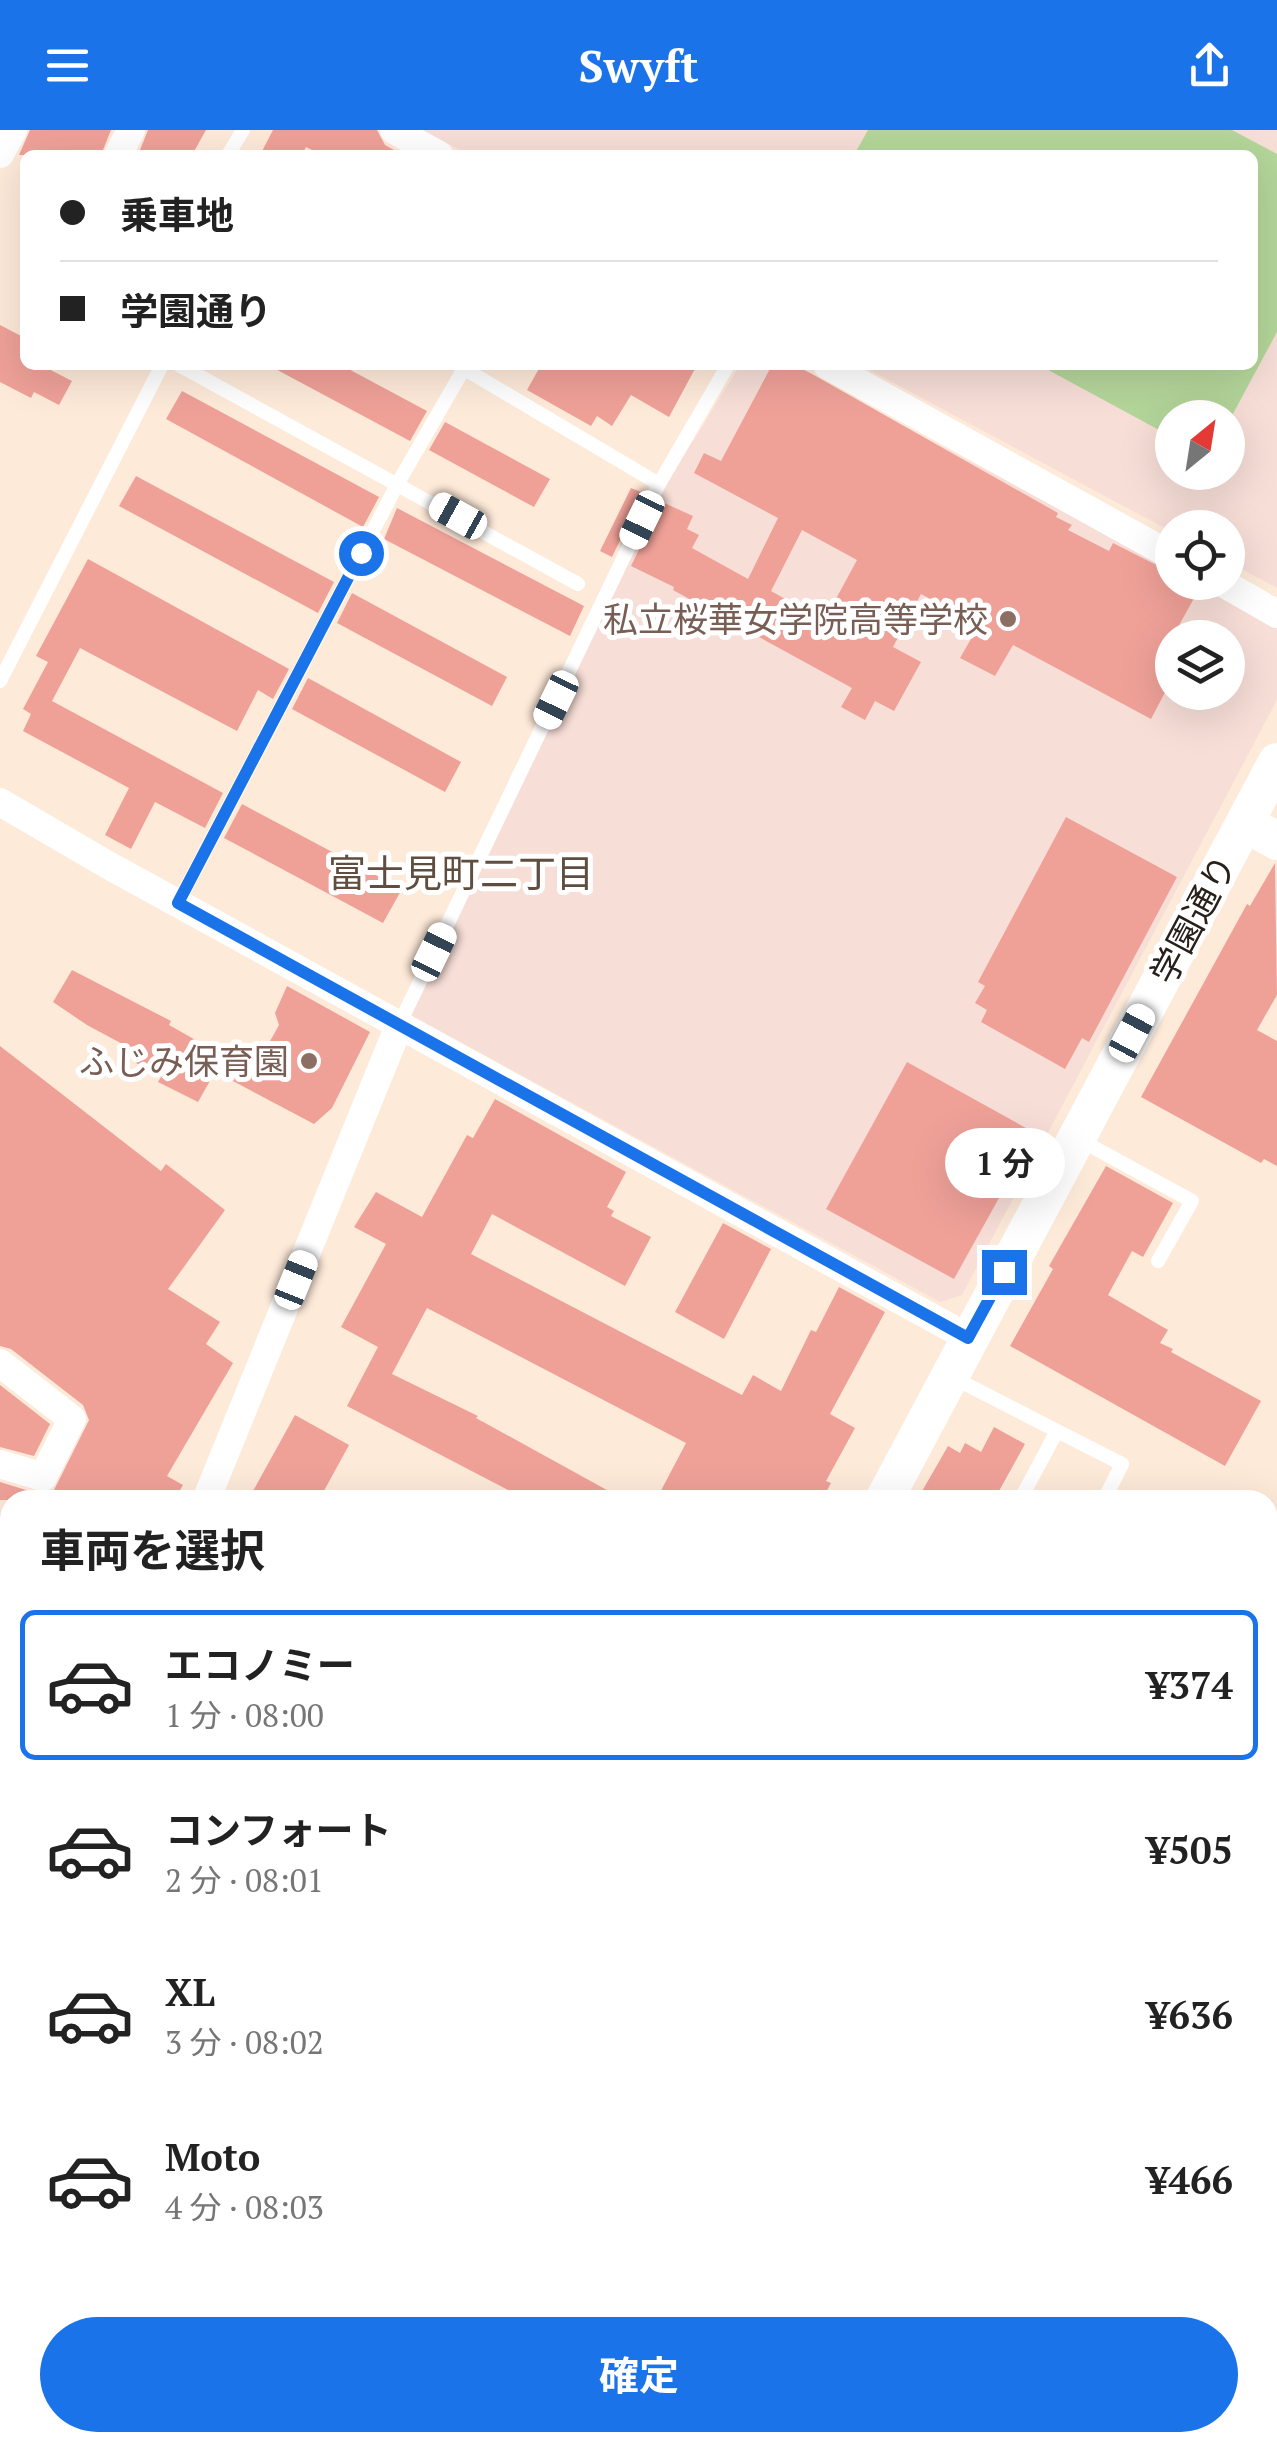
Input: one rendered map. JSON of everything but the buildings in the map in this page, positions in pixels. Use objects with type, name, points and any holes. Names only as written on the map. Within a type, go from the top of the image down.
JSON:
[{"type":"street","points":[[0,154],[13,130]]},
{"type":"street","points":[[835,370],[1155,547]]},
{"type":"street","points":[[1245,596],[1277,614]]},
{"type":"street","name":"学園通り","points":[[889,1490],[1075,1138],[1261,832],[1277,762]]},
{"type":"street","points":[[0,802],[968,1338]]},
{"type":"street","points":[[210,1490],[400,1024]]},
{"type":"street","points":[[0,1363],[72,1419],[43,1477],[0,1464]]},
{"type":"lane","points":[[0,681],[159,370]]},
{"type":"lane","points":[[188,370],[578,584]]},
{"type":"lane","points":[[178,903],[460,370]]},
{"type":"lane","points":[[469,370],[660,484]]},
{"type":"lane","points":[[400,1024],[660,484],[725,370]]},
{"type":"lane","points":[[1075,1138],[1192,1201],[1158,1261]]},
{"type":"lane","points":[[948,1376],[1122,1464],[1109,1490]]},
{"type":"lane","points":[[1025,1490],[1057,1431]]},
{"type":"shaded area","points":[[422,130],[1277,130],[1277,588],[1245,571],[1245,510],[1155,510],[1155,523],[869,370],[1258,370],[1258,150],[460,150]]},
{"type":"shaded area","points":[[737,370],[798,370],[1155,560],[1155,600],[1230,600],[1277,625],[1277,700],[962,1295],[940,1302],[403,1011],[663,490]]},
{"type":"green space","points":[[868,130],[1232,130],[1277,154],[1277,332],[1258,367],[1258,150],[857,150]]},
{"type":"green space","points":[[1048,370],[1257,370],[1240,400],[1155,400],[1155,428]]},
{"type":"place","name":"私立桜華女学院高等学校","points":[[1008,619]]},
{"type":"place","name":"ふじみ保育園","points":[[309,1061]]},
{"type":"district","name":"富士見町二丁目","points":[[461,873]]},
{"type":"route","points":[[361,553],[178,903],[968,1338],[1004,1272]]}]
